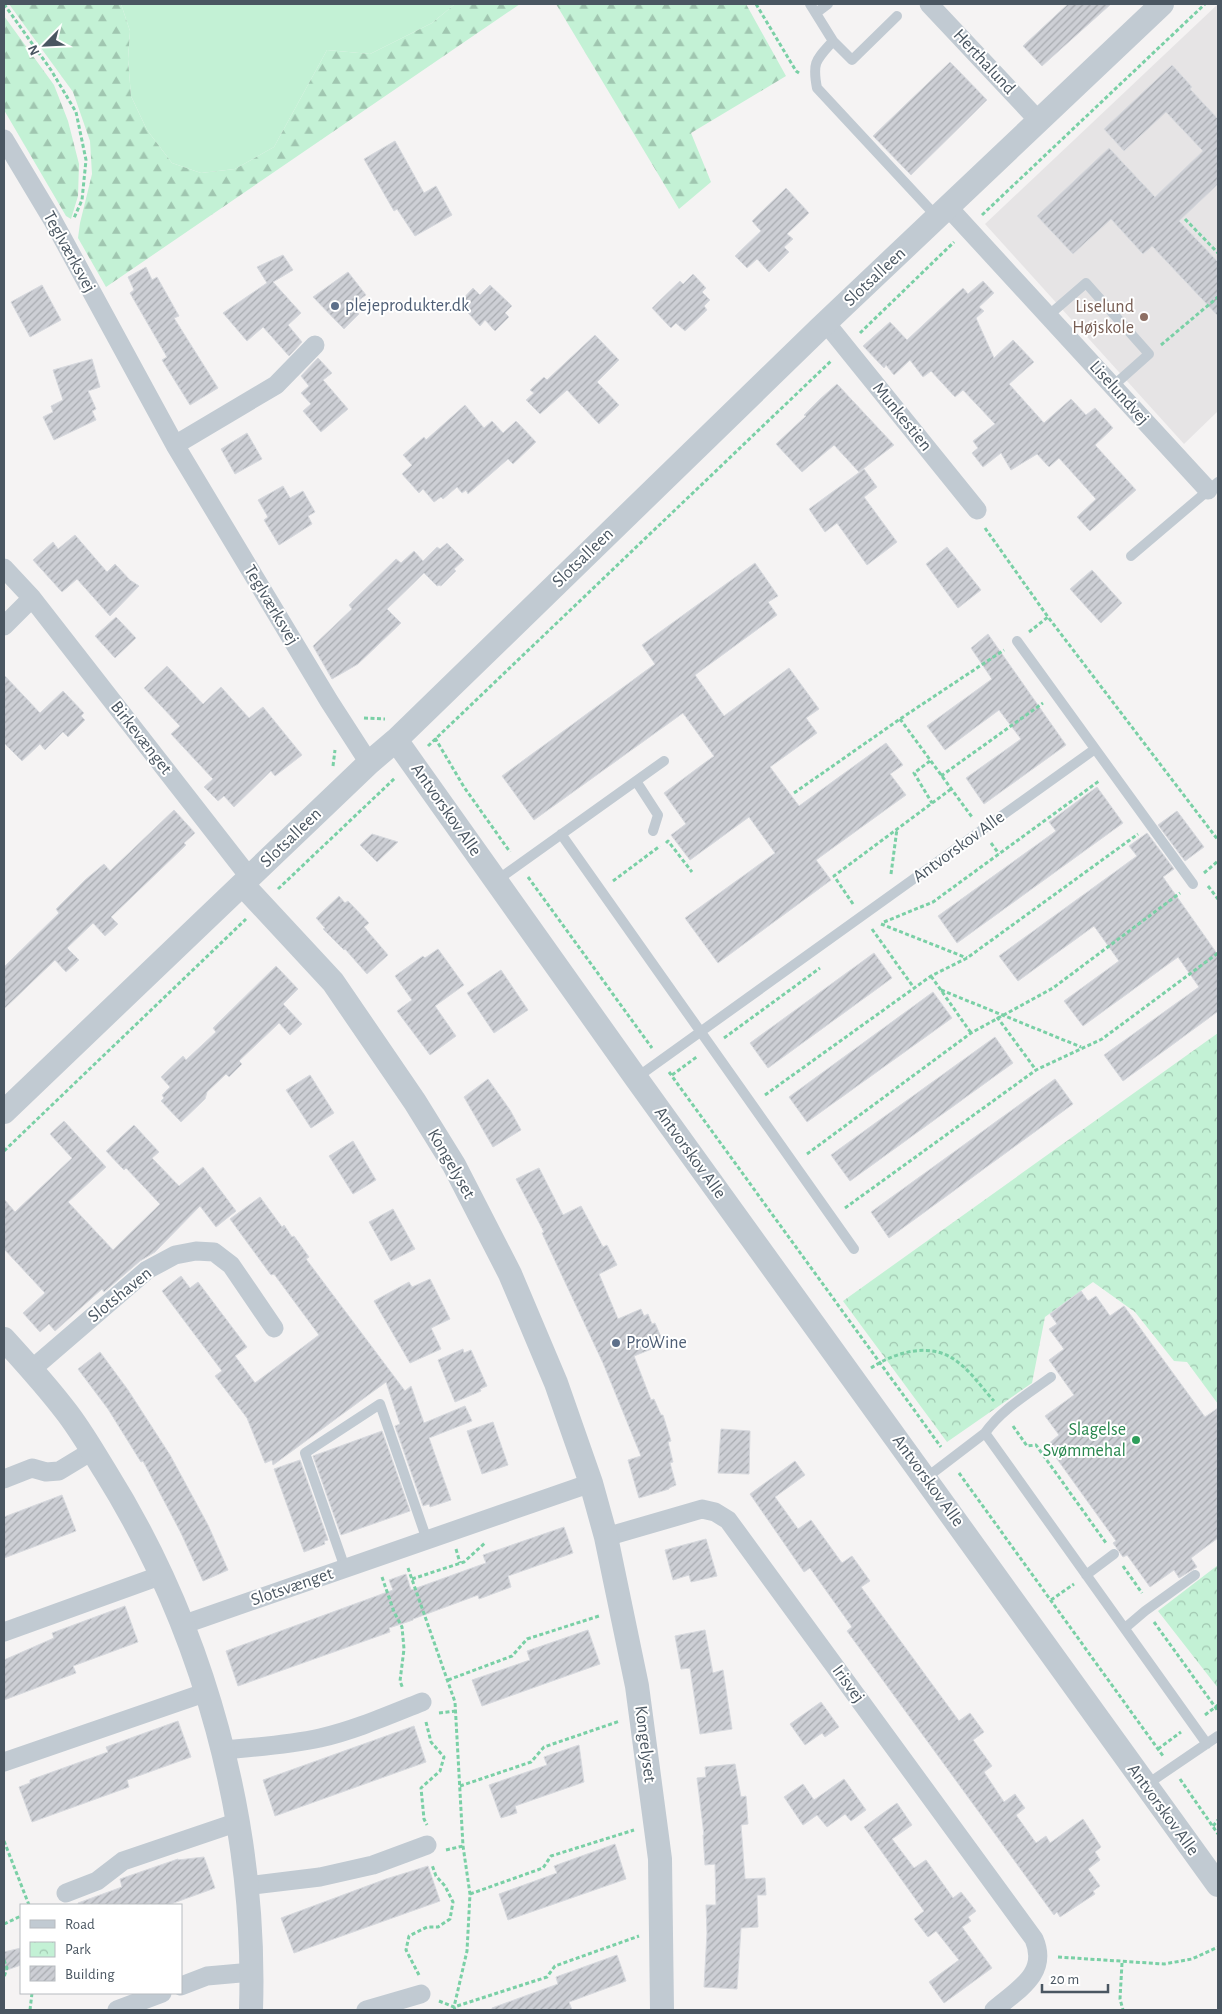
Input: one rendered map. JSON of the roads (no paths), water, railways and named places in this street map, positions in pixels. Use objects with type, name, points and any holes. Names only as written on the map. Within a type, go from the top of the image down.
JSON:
[{"type":"street","name":"Herthalund","points":[[929,4],[1038,120]]},
{"type":"street","name":"Slotsalleen","points":[[4,1112],[369,763],[396,740],[826,323],[1162,4]]},
{"type":"street","name":"Teglværksvej","points":[[4,139],[64,242],[175,445],[329,701],[369,763]]},
{"type":"street","name":"Liselundvej","points":[[943,212],[968,228],[1113,386],[1213,486]]},
{"type":"street","name":"Munkestien","points":[[826,323],[977,510]]},
{"type":"street","points":[[175,445],[276,385],[315,345]]},
{"type":"street","name":"Birkevænget","points":[[4,568],[32,598],[246,881]]},
{"type":"street","points":[[4,626],[32,598]]},
{"type":"street","name":"Antvorskov Alle","points":[[396,740],[636,1078],[1218,1885]]},
{"type":"street","name":"Kongelyset","points":[[246,881],[261,904],[333,982],[393,1068],[454,1165],[510,1274],[556,1383],[591,1483],[606,1537],[637,1686],[660,1860],[662,2010]]},
{"type":"street","name":"Slotshaven","points":[[32,1370],[147,1270],[175,1255],[214,1252],[231,1265],[274,1328]]},
{"type":"street","points":[[4,1339],[66,1412],[125,1504],[162,1575],[207,1692],[224,1750],[238,1822],[246,1886],[252,1972],[251,2010]]},
{"type":"street","points":[[4,1479],[32,1468],[46,1472],[59,1471],[92,1451]]},
{"type":"street","points":[[427,1540],[591,1483]]},
{"type":"street","name":"Irisvej","points":[[606,1537],[702,1509],[715,1512],[728,1520],[1034,1939],[1039,1955],[1034,1975],[994,2010]]},
{"type":"street","name":"Slotsvænget","points":[[182,1625],[427,1540]]},
{"type":"street","points":[[4,1632],[162,1575]]},
{"type":"street","points":[[4,1762],[207,1692]]},
{"type":"street","points":[[224,1750],[289,1744],[322,1738],[415,1704]]},
{"type":"street","points":[[66,1893],[97,1881],[123,1861],[238,1822]]},
{"type":"street","points":[[246,1886],[320,1877],[373,1865],[427,1845]]},
{"type":"street","points":[[182,1986],[207,1976],[252,1972]]},
{"type":"street","points":[[117,2010],[159,1994]]},
{"type":"street","points":[[366,2010],[421,1994]]},
{"type":"lane","points":[[828,4],[813,8],[833,41],[852,60],[897,16]]},
{"type":"lane","points":[[833,41],[818,58],[814,70],[817,88],[943,212]]},
{"type":"lane","points":[[1048,315],[1086,283],[1149,354],[1113,386]]},
{"type":"lane","points":[[1131,556],[1213,486]]},
{"type":"lane","points":[[1017,641],[1193,884]]},
{"type":"lane","name":"Antvorskov Alle","points":[[636,1078],[1095,749]]},
{"type":"lane","points":[[496,880],[664,761]]},
{"type":"lane","points":[[636,781],[658,815],[653,831]]},
{"type":"lane","points":[[561,834],[854,1249]]},
{"type":"lane","points":[[926,1478],[985,1433],[994,1420],[1004,1412],[1051,1378]]},
{"type":"lane","points":[[345,1568],[305,1452],[380,1404],[427,1540]]},
{"type":"lane","points":[[985,1433],[1207,1744]]},
{"type":"lane","points":[[1086,1575],[1114,1554]]},
{"type":"lane","points":[[1125,1628],[1195,1575]]},
{"type":"lane","points":[[1145,1786],[1218,1736]]},
{"type":"place","name":"plejeprodukter.dk","points":[[335,306]]},
{"type":"place","name":"Liselund Højskole","points":[[1144,317]]},
{"type":"place","name":"ProWine","points":[[616,1343]]},
{"type":"place","name":"Slagelse Svømmehal","points":[[1136,1440]]}]
